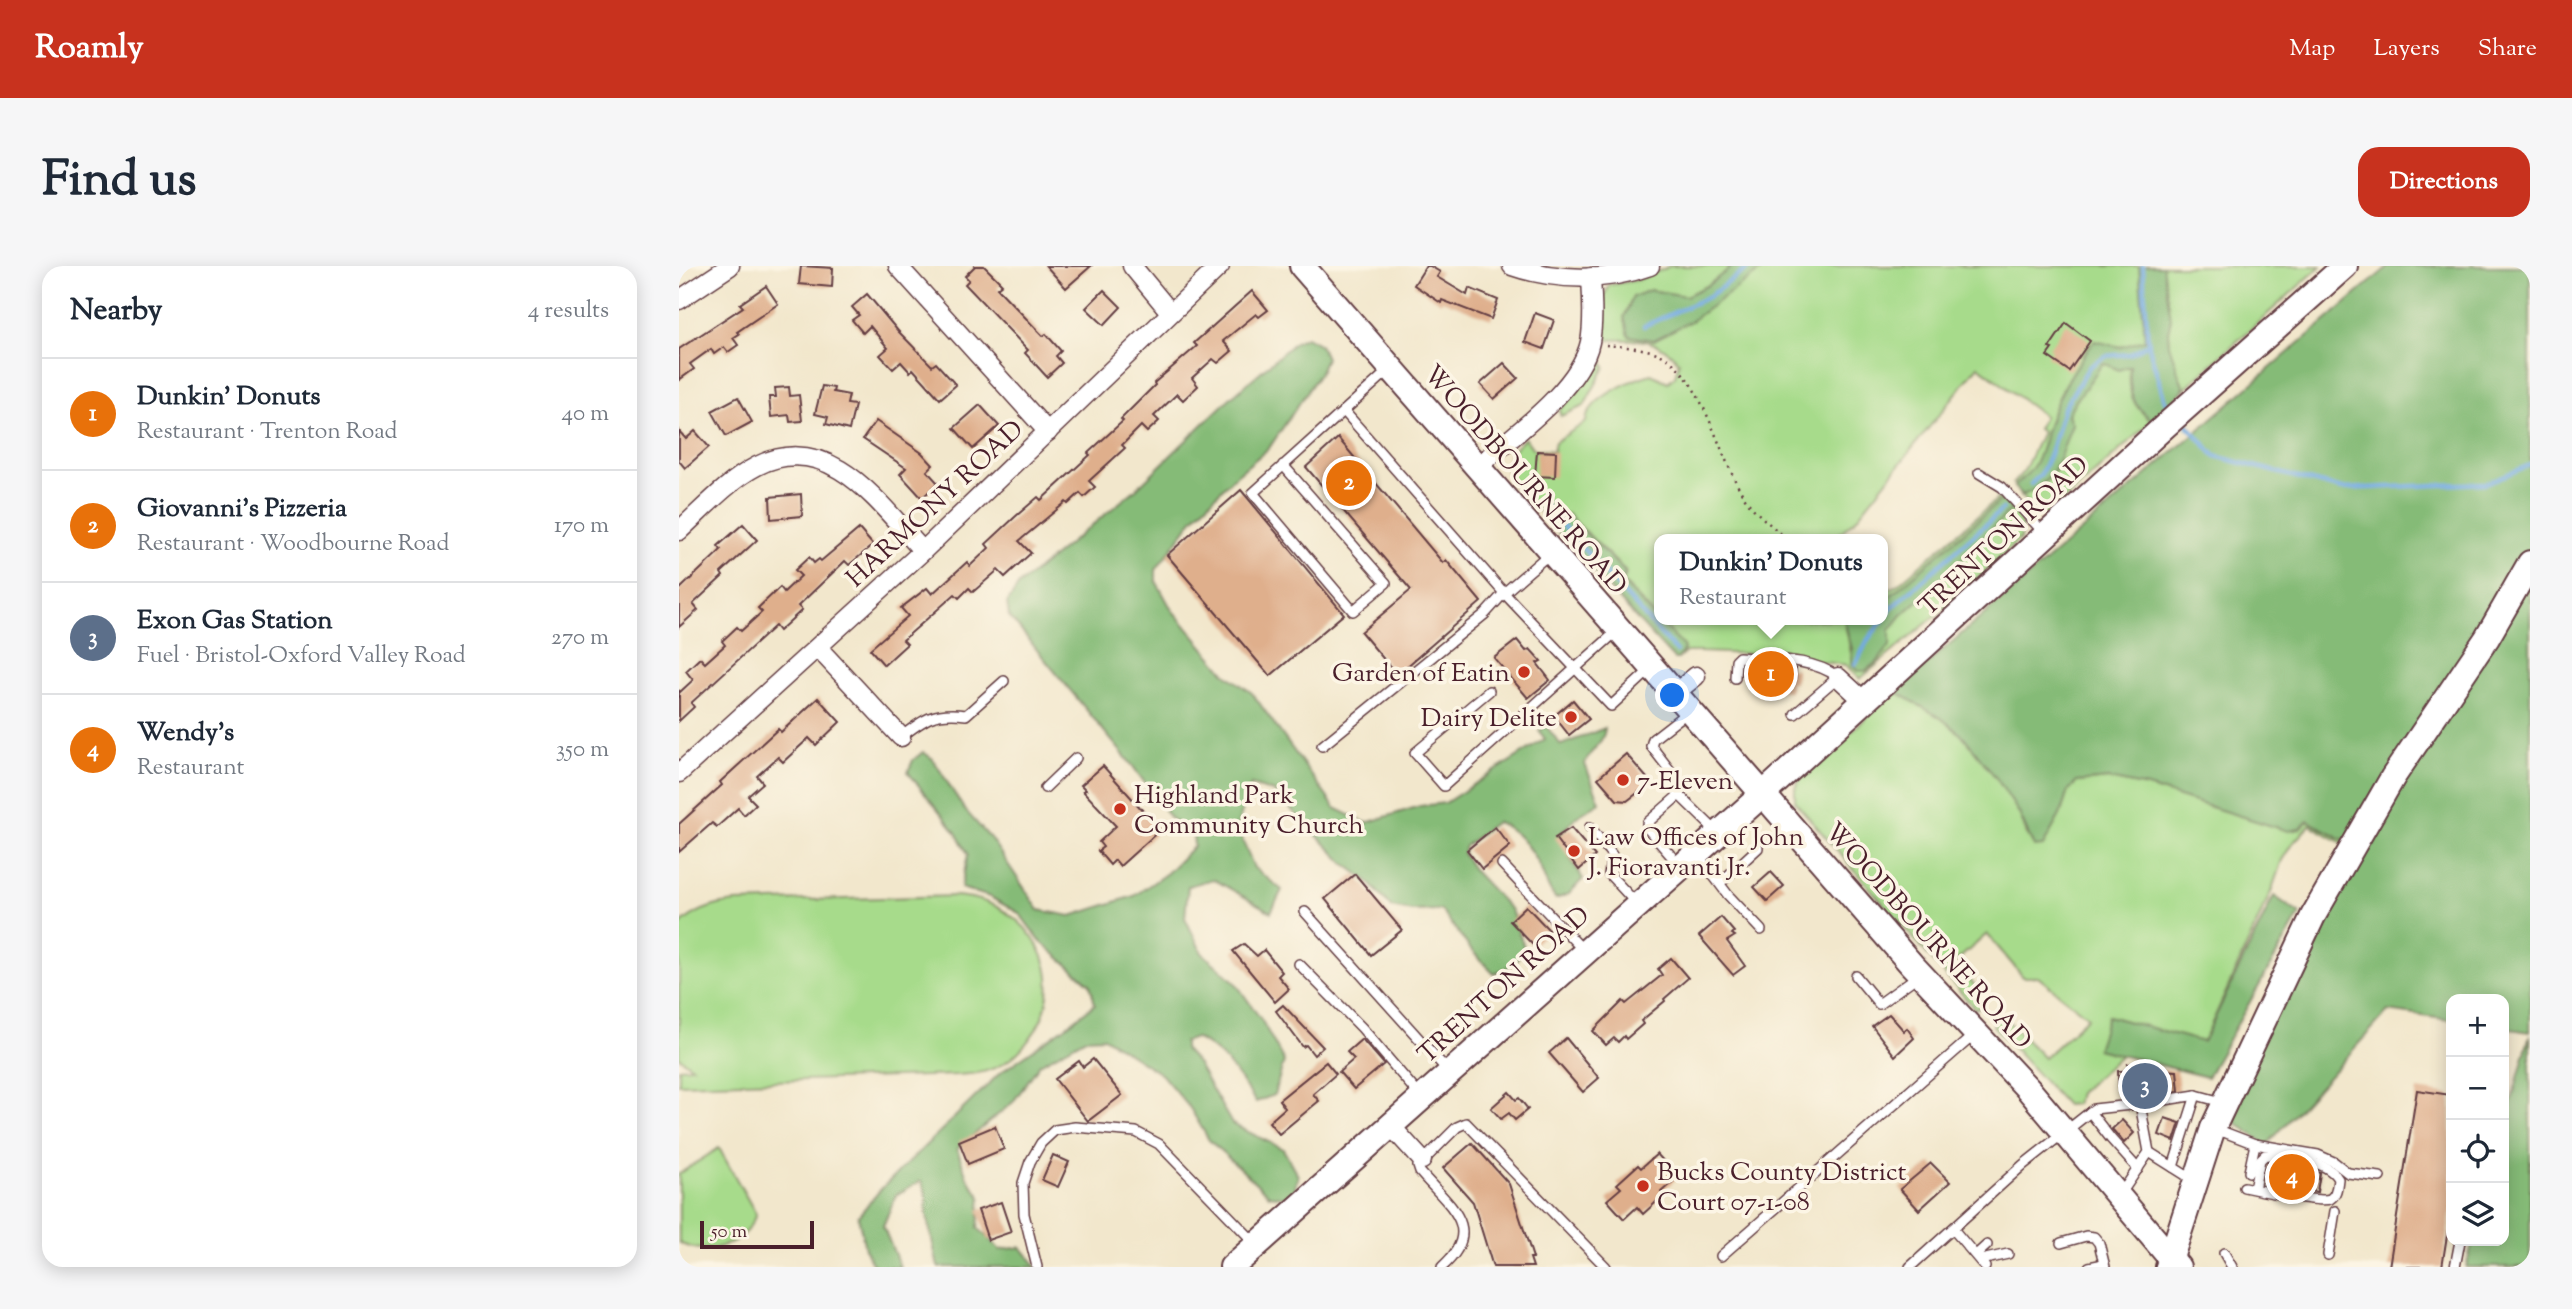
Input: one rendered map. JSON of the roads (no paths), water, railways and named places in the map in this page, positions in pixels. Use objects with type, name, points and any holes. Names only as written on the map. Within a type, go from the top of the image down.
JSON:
[{"type":"main road","name":"WOODBOURNE ROAD","points":[[1302,266],[1550,553],[1921,974],[2065,1130],[2173,1264]]},
{"type":"main road","name":"TRENTON ROAD","points":[[1231,1267],[1763,794],[2189,404],[2345,266]]},
{"type":"main road","points":[[2173,1264],[2195,1181],[2213,1128],[2313,916],[2393,777],[2487,638],[2530,563]]},
{"type":"street","points":[[679,300],[730,266]]},
{"type":"street","points":[[898,266],[1048,432]]},
{"type":"street","points":[[1132,266],[1170,312]]},
{"type":"street","name":"HARMONY ROAD","points":[[679,773],[923,551],[1220,266]]},
{"type":"street","points":[[1512,266],[1543,275],[1591,277],[1650,266]]},
{"type":"street","points":[[1476,468],[1572,381],[1590,342],[1593,313],[1591,277]]},
{"type":"street","points":[[679,531],[743,475],[759,465],[802,456],[832,464],[848,473],[923,551]]},
{"type":"street","points":[[818,648],[901,737]]},
{"type":"street","points":[[1683,702],[1696,676]]},
{"type":"street","points":[[1838,677],[1865,702]]},
{"type":"street","points":[[1390,1125],[1422,1160]]},
{"type":"lane","points":[[1283,465],[1386,583],[1353,611],[1252,493],[1283,465],[1344,411],[1391,368]]},
{"type":"lane","points":[[1344,411],[1504,593],[1611,706],[1652,668]]},
{"type":"lane","points":[[1979,473],[2002,487],[2046,536]]},
{"type":"lane","points":[[1322,746],[1485,614],[1504,593],[1550,553]]},
{"type":"lane","points":[[1489,691],[1415,753],[1444,786],[1618,630]]},
{"type":"lane","points":[[1735,678],[1736,660],[1739,657],[1814,664],[1838,677],[1795,714]]},
{"type":"lane","points":[[901,737],[926,718],[952,713],[966,715],[1004,681]]},
{"type":"lane","points":[[1683,702],[1653,739],[1651,746],[1679,782],[1679,795],[1719,833]]},
{"type":"lane","points":[[1045,788],[1076,758]]},
{"type":"lane","points":[[1679,795],[1647,823],[1648,830],[1720,883],[1761,930]]},
{"type":"lane","points":[[1590,827],[1612,855],[1609,874],[1637,905]]},
{"type":"lane","points":[[1720,883],[1758,848]]},
{"type":"lane","points":[[1502,864],[1584,951]]},
{"type":"lane","points":[[1305,912],[1449,1072]]},
{"type":"lane","points":[[1299,964],[1362,1028],[1421,1097]]},
{"type":"lane","points":[[1856,976],[1879,1004],[1921,974]]},
{"type":"lane","points":[[1721,1256],[1976,1032]]},
{"type":"lane","points":[[2173,1167],[2196,1095]]},
{"type":"lane","points":[[1910,1267],[2065,1130],[2094,1109],[2196,1095],[2224,1103]]},
{"type":"lane","points":[[2119,1195],[2149,1152],[2140,1104]]},
{"type":"lane","points":[[2090,1112],[2138,1168]]},
{"type":"lane","points":[[1442,1267],[1461,1246],[1464,1232],[1460,1218],[1420,1172],[1418,1166],[1463,1123],[1470,1124],[1606,1267]]},
{"type":"lane","points":[[1037,1267],[1024,1214],[1023,1183],[1041,1143],[1055,1130],[1075,1127],[1136,1132],[1159,1144],[1256,1245]]},
{"type":"lane","points":[[2213,1128],[2255,1144],[2318,1155],[2334,1162],[2348,1173],[2380,1177]]},
{"type":"lane","points":[[2249,1172],[2255,1144]]},
{"type":"lane","points":[[2149,1152],[2195,1181]]},
{"type":"lane","points":[[2265,1155],[2320,1164],[2332,1170],[2338,1179],[2335,1193],[2332,1198],[2326,1200],[2249,1188],[2260,1160],[2265,1155]]},
{"type":"lane","points":[[2328,1255],[2335,1212]]},
{"type":"lane","points":[[1953,1229],[1981,1261]]},
{"type":"lane","points":[[2061,1243],[2077,1233],[2094,1237],[2099,1243],[2104,1265],[2089,1267]]},
{"type":"lane","points":[[1981,1261],[1987,1245]]},
{"type":"lane","points":[[2455,1267],[2459,1246]]},
{"type":"lane","points":[[1981,1261],[2008,1254]]},
{"type":"lane","points":[[2224,1254],[2232,1267]]},
{"type":"waterway","points":[[1644,326],[1708,297],[1751,266]]},
{"type":"waterway","points":[[2143,266],[2148,344],[2165,401],[2173,410]]},
{"type":"waterway","points":[[2031,484],[2041,474],[2050,454],[2063,409],[2089,367],[2105,356],[2130,354],[2148,344]]},
{"type":"waterway","points":[[2184,421],[2215,456],[2342,489],[2486,483],[2530,465]]},
{"type":"waterway","points":[[1546,507],[1676,651]]},
{"type":"waterway","points":[[1888,612],[2003,509]]},
{"type":"waterway","points":[[1855,664],[1879,625]]},
{"type":"place","name":"Giovanni's Pizzeria","points":[[1349,483]]},
{"type":"place","name":"Garden of Eatin","points":[[1524,672]]},
{"type":"place","name":"Dunkin' Donuts","points":[[1771,674]]},
{"type":"place","name":"Dairy Delite","points":[[1571,717]]},
{"type":"place","name":"7-Eleven","points":[[1623,780]]},
{"type":"place","name":"Highland Park Community Church","points":[[1120,809]]},
{"type":"place","name":"Law Offices of John J. Fioravanti Jr.","points":[[1574,851]]},
{"type":"place","name":"Exon Gas Station","points":[[2145,1086]]},
{"type":"place","name":"Wendy's","points":[[2292,1177]]},
{"type":"place","name":"Bucks County District Court 07-1-08","points":[[1643,1186]]}]
